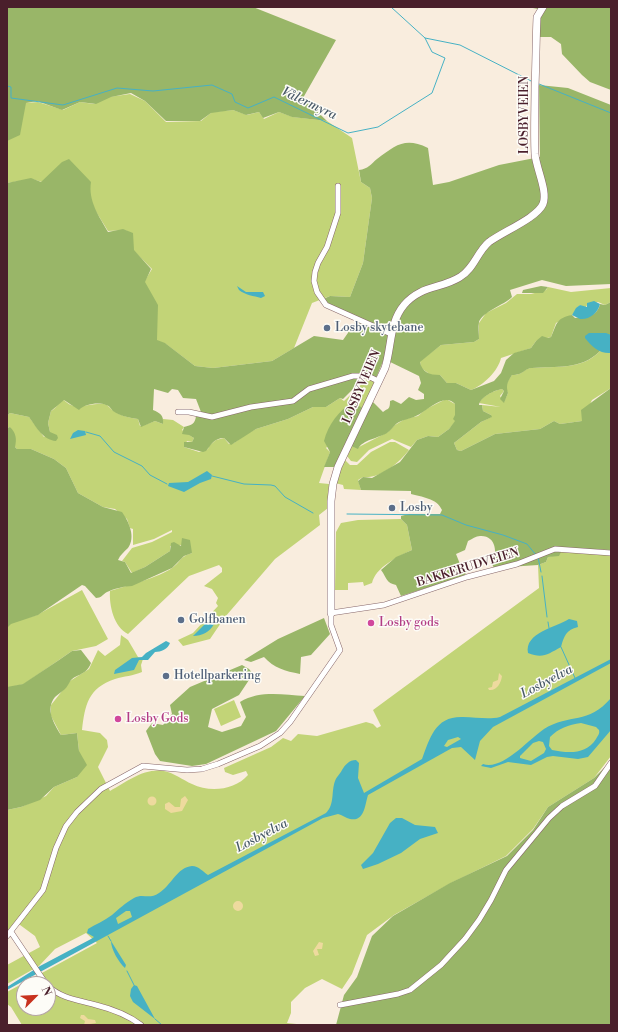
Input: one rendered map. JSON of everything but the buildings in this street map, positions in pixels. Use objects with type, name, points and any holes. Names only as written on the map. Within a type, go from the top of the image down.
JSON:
[{"type":"main road","name":"LOSBYVEIEN","points":[[331,613],[331,501],[333,484],[338,468],[378,381],[389,353],[391,334],[395,319],[411,298],[426,289],[461,277],[470,269],[479,252],[488,243],[536,212],[543,204],[544,191],[535,154],[535,116],[537,17],[544,7]]},
{"type":"street","points":[[338,186],[338,213],[327,247],[318,262],[315,272],[314,281],[317,292],[326,305],[391,334]]},
{"type":"street","points":[[178,412],[190,412],[212,417],[252,407],[293,401],[309,389],[353,376],[368,376],[378,381]]},
{"type":"street","name":"BAKKERUDVEIEN","points":[[331,613],[384,605],[467,577],[517,564],[548,550],[611,553]]},
{"type":"street","points":[[41,976],[9,934],[44,890],[56,848],[66,826],[77,812],[101,789],[143,766],[195,770],[210,767],[260,746],[280,733],[299,710],[340,650],[330,625],[331,613]]},
{"type":"street","points":[[340,1005],[398,994],[410,990],[442,965],[465,939],[479,920],[506,870],[549,818],[562,806],[594,786],[611,763]]},
{"type":"street","points":[[56,991],[66,998],[104,1007],[127,1016],[141,1025]]},
{"type":"green space","points":[[7,7],[253,7],[336,40],[303,98],[327,121],[292,117],[279,112],[263,118],[259,112],[246,115],[233,110],[211,113],[200,121],[166,121],[145,101],[131,93],[111,97],[96,104],[80,102],[62,110],[37,101],[26,103],[20,135],[7,141]]},
{"type":"green space","points":[[528,7],[611,7],[611,90],[590,82],[582,75],[562,54],[561,44],[551,37],[539,37],[538,9]]},
{"type":"green space","points":[[539,85],[568,88],[611,105],[611,284],[566,286],[542,280],[510,290],[512,297],[481,318],[479,322],[479,339],[474,342],[441,345],[420,362],[424,371],[440,375],[447,383],[456,383],[471,390],[494,381],[501,373],[506,360],[514,353],[531,348],[542,336],[548,338],[551,337],[556,325],[563,318],[572,315],[575,318],[590,316],[596,312],[600,304],[605,305],[611,302],[611,353],[600,351],[593,357],[577,364],[559,367],[530,368],[519,374],[512,375],[507,384],[508,393],[504,403],[500,399],[504,391],[502,389],[492,392],[482,399],[479,405],[482,405],[483,411],[492,417],[481,422],[454,443],[457,450],[461,451],[495,434],[540,429],[554,421],[560,424],[582,421],[581,410],[611,388],[611,550],[563,548],[559,556],[548,557],[546,562],[538,565],[494,568],[492,564],[495,550],[492,542],[485,536],[478,536],[468,541],[465,550],[456,554],[462,569],[466,570],[467,572],[464,576],[401,596],[396,585],[388,581],[381,570],[396,557],[412,550],[407,525],[401,519],[401,516],[409,514],[440,514],[442,510],[433,500],[411,494],[411,491],[361,490],[358,481],[363,477],[372,478],[400,462],[417,440],[428,436],[438,437],[449,429],[455,421],[453,419],[455,415],[455,404],[446,400],[436,403],[418,415],[399,422],[384,435],[363,443],[358,449],[351,446],[372,401],[383,412],[390,406],[390,401],[393,400],[401,404],[409,397],[416,400],[424,399],[424,394],[418,390],[421,383],[419,376],[384,359],[376,378],[367,375],[343,399],[340,398],[326,407],[313,407],[288,419],[256,429],[231,445],[224,438],[218,439],[213,442],[206,451],[203,452],[184,447],[184,442],[192,442],[194,438],[189,435],[182,434],[184,427],[193,424],[196,416],[201,412],[196,399],[183,398],[178,390],[172,389],[168,393],[154,389],[153,410],[161,415],[163,418],[163,424],[155,421],[141,427],[138,419],[119,414],[107,405],[92,404],[84,406],[79,410],[64,400],[51,411],[48,423],[50,432],[57,435],[58,438],[56,441],[44,436],[29,417],[10,413],[7,416],[7,183],[31,178],[41,182],[62,162],[69,159],[91,182],[90,189],[93,202],[108,232],[123,229],[133,233],[134,250],[151,269],[145,282],[158,305],[157,340],[165,343],[195,366],[213,368],[272,361],[314,336],[343,340],[357,320],[321,300],[330,296],[350,297],[363,263],[372,198],[370,188],[361,182],[359,170],[367,167],[395,146],[407,143],[413,143],[428,148],[433,185],[449,182],[499,165],[540,157]]},
{"type":"green space","points":[[130,94],[145,101],[166,122],[201,121],[212,112],[233,110],[247,115],[259,112],[264,119],[279,112],[293,117],[327,121],[352,138],[361,182],[370,188],[372,198],[363,263],[350,297],[330,296],[312,303],[294,348],[272,361],[213,368],[195,366],[166,344],[157,341],[157,305],[144,282],[152,269],[133,250],[132,234],[125,230],[108,231],[95,210],[42,182],[32,179],[7,183],[7,141],[25,103],[38,102],[63,110],[80,102],[94,104],[109,97]]},
{"type":"green space","points":[[541,286],[548,287],[543,293],[522,293],[523,290]]},
{"type":"green space","points":[[548,287],[571,292],[611,288],[611,302],[605,305],[598,302],[588,304],[585,308],[580,305],[572,315],[556,323],[551,337],[536,341],[531,348],[501,358],[494,373],[481,385],[471,390],[456,383],[447,383],[440,375],[431,375],[421,368],[420,361],[441,345],[474,342],[479,339],[479,323],[486,313],[506,303],[517,294],[531,294],[546,290]]},
{"type":"green space","points":[[600,351],[611,353],[611,388],[592,400],[582,421],[560,424],[554,421],[540,429],[495,434],[461,451],[457,450],[454,443],[481,422],[491,417],[491,415],[483,411],[482,405],[501,407],[479,403],[481,400],[489,394],[502,389],[504,391],[500,396],[504,402],[508,393],[506,388],[507,384],[512,375],[519,374],[529,368],[559,367],[577,364],[593,357]]},
{"type":"green space","points":[[367,379],[375,381],[375,384],[364,409],[326,448],[330,452],[319,483],[329,484],[328,508],[319,515],[320,525],[275,559],[225,617],[210,639],[183,646],[178,640],[193,633],[218,606],[216,603],[218,598],[212,589],[204,586],[222,572],[222,568],[219,565],[189,576],[128,634],[123,631],[113,616],[110,603],[110,591],[160,575],[175,566],[182,558],[192,553],[182,545],[170,546],[170,551],[145,567],[132,573],[125,562],[122,561],[132,548],[152,542],[172,532],[172,530],[154,539],[133,545],[133,529],[130,528],[127,519],[115,509],[103,507],[78,493],[66,468],[54,459],[31,449],[17,449],[15,447],[10,427],[7,428],[7,416],[10,413],[29,417],[44,437],[50,432],[48,423],[51,411],[62,401],[64,400],[73,406],[104,404],[120,414],[138,419],[140,426],[155,421],[163,424],[163,419],[173,420],[184,427],[182,430],[194,438],[192,442],[187,441],[184,447],[199,452],[208,449],[209,446],[216,440],[224,438],[229,444],[234,443],[256,429],[288,419],[313,407],[326,407],[340,398],[344,401]]},
{"type":"green space","points":[[446,399],[455,404],[456,421],[449,429],[438,437],[428,436],[417,440],[411,447],[392,439],[369,450],[357,462],[351,461],[347,456],[351,446],[357,448],[388,432],[395,425],[405,419],[418,416],[426,409]]},
{"type":"green space","points":[[353,402],[364,409],[336,467],[324,467],[330,452],[324,441],[328,429],[343,409]]},
{"type":"green space","points":[[10,427],[15,434],[15,447],[17,449],[31,449],[54,459],[66,468],[78,493],[103,507],[122,512],[131,530],[131,539],[128,548],[118,560],[125,562],[131,573],[145,567],[170,551],[171,543],[174,542],[181,546],[182,538],[190,540],[192,553],[184,556],[172,568],[132,586],[107,592],[96,598],[85,586],[82,585],[38,615],[11,624],[7,628],[7,428]]},
{"type":"green space","points":[[390,442],[395,442],[409,450],[395,465],[382,473],[369,477],[363,477],[358,480],[361,490],[344,489],[343,485],[335,483],[345,460],[350,465],[357,465],[371,452]]},
{"type":"green space","points":[[401,519],[407,525],[412,550],[382,567],[374,577],[372,583],[364,586],[363,582],[348,583],[348,590],[335,590],[336,532],[341,523],[358,520]]},
{"type":"green space","points":[[563,548],[611,550],[611,756],[594,778],[548,807],[533,829],[506,856],[451,883],[394,915],[367,935],[352,974],[342,989],[322,979],[305,988],[291,1002],[291,1013],[287,1023],[306,1025],[22,1025],[16,1016],[56,1016],[56,976],[36,976],[97,943],[86,933],[55,949],[39,966],[21,976],[16,976],[16,979],[7,984],[7,965],[40,947],[35,936],[16,922],[7,932],[7,810],[21,807],[46,796],[54,787],[77,777],[79,751],[77,733],[61,735],[51,716],[51,705],[70,681],[89,669],[98,650],[105,656],[120,645],[121,635],[128,640],[138,657],[143,659],[141,665],[142,672],[115,679],[99,687],[93,692],[85,713],[82,730],[100,733],[107,740],[108,747],[98,767],[110,791],[136,776],[156,771],[171,773],[199,787],[214,789],[229,787],[243,780],[248,775],[246,771],[233,775],[225,772],[224,768],[271,747],[283,738],[291,741],[298,734],[317,736],[366,722],[373,724],[377,728],[381,726],[373,710],[539,588],[538,565],[546,562],[548,557],[556,555]]},
{"type":"green space","points":[[82,590],[108,639],[96,646],[72,651],[24,684],[7,688],[7,626],[10,623],[37,615]]},
{"type":"green space","points":[[324,618],[330,634],[311,655],[301,657],[300,674],[289,672],[280,668],[272,664],[264,657],[251,662],[244,660],[278,639]]},
{"type":"green space","points":[[81,650],[91,663],[90,666],[80,675],[73,678],[65,689],[55,697],[52,702],[51,711],[53,721],[61,735],[77,733],[79,751],[87,765],[77,777],[54,787],[40,800],[7,810],[7,687],[23,684],[72,651]]},
{"type":"green space","points":[[242,665],[249,669],[253,674],[239,695],[212,709],[208,727],[222,732],[241,726],[246,717],[240,702],[248,698],[272,694],[305,696],[276,731],[206,764],[192,766],[160,761],[155,754],[146,731],[152,723],[163,725],[172,714],[170,705],[190,687]]},
{"type":"green space","points":[[234,700],[241,717],[221,726],[214,709]]},
{"type":"green space","points":[[611,761],[611,1025],[336,1025],[344,995],[357,977],[372,936],[393,916],[450,883],[507,856],[533,830],[548,807],[594,778]]},
{"type":"green space","points":[[16,987],[16,1015],[11,1007],[7,1004],[7,992]]},
{"type":"sand","points":[[499,673],[502,676],[500,684],[496,688],[489,690],[488,688],[492,687],[493,682],[498,680]]},
{"type":"sand","points":[[152,796],[157,801],[152,806],[147,801]]},
{"type":"sand","points":[[185,796],[188,800],[182,811],[171,813],[165,809],[165,804],[169,802],[175,807],[180,807],[181,799]]},
{"type":"sand","points":[[236,901],[240,901],[242,902],[242,910],[236,911],[233,908],[233,904]]},
{"type":"sand","points":[[319,942],[323,943],[322,949],[317,949],[319,955],[315,956],[313,951]]},
{"type":"sand","points":[[81,1015],[84,1015],[88,1019],[95,1020],[96,1023],[84,1025],[85,1021],[80,1018]]},
{"type":"water","points":[[237,286],[246,292],[263,292],[265,296],[261,298],[241,292]]},
{"type":"water","points":[[594,301],[600,304],[593,315],[580,319],[572,315],[576,308],[580,305],[587,307],[587,303]]},
{"type":"water","points":[[589,333],[606,333],[611,335],[611,353],[600,351],[593,347],[585,338],[585,336]]},
{"type":"water","points":[[78,430],[85,431],[86,435],[70,439],[73,433]]},
{"type":"water","points":[[207,471],[212,475],[211,479],[184,492],[168,486],[169,483],[188,482]]},
{"type":"water","points":[[211,618],[213,619],[214,624],[208,631],[200,635],[193,636]]},
{"type":"water","points":[[569,619],[577,621],[578,627],[566,634],[561,647],[542,656],[528,653],[528,646],[531,640],[542,632]]},
{"type":"water","points":[[166,641],[170,643],[166,648],[162,651],[155,652],[148,660],[139,660],[134,670],[114,674],[115,670],[132,658],[142,657]]},
{"type":"water","points":[[611,659],[611,663],[493,727],[480,741],[475,760],[461,747],[452,748],[368,795],[364,812],[359,818],[350,819],[338,814],[323,818],[33,976],[24,976],[94,937],[87,933],[88,929],[109,917],[131,900],[140,896],[152,896],[159,893],[178,873],[187,867],[194,866],[208,875],[326,813],[331,806],[336,779],[344,766],[349,762],[356,760],[359,763],[358,778],[364,793],[422,759],[431,736],[440,724],[446,720],[463,717],[500,717]],"holes":[[[458,737],[461,739],[447,747],[444,746],[448,740]],[[126,911],[130,911],[132,917],[118,924],[116,918]]]},
{"type":"water","points":[[611,698],[611,730],[588,757],[578,759],[553,756],[547,757],[531,765],[508,762],[491,768],[481,766],[483,764],[490,765],[498,763],[507,759],[544,729],[553,724],[587,715],[603,706]],"holes":[[[581,723],[596,727],[599,730],[599,734],[592,744],[587,748],[576,752],[552,750],[549,746],[550,737],[564,727]],[[539,741],[543,742],[546,749],[544,753],[531,761],[520,758],[520,756],[533,743]]]},
{"type":"water","points":[[396,818],[402,818],[415,825],[435,827],[438,833],[420,839],[401,853],[378,864],[363,869],[361,865],[373,853],[390,823]]},
{"type":"water","points":[[111,941],[126,965],[125,968],[116,956],[112,948]]},
{"type":"water","points":[[16,981],[16,985],[7,990],[7,987]]},
{"type":"water","points":[[134,985],[137,986],[155,1019],[133,1002],[130,996],[131,989]]},
{"type":"waterway","points":[[391,7],[425,38],[460,45],[531,81]]},
{"type":"waterway","name":"Vålermyra","points":[[7,86],[11,87],[11,98],[63,105],[117,88],[153,91],[212,85],[232,94],[235,102],[248,108],[274,97],[348,133],[378,127],[432,93],[445,58],[432,52],[425,38]]},
{"type":"waterway","points":[[539,84],[611,113]]},
{"type":"waterway","points":[[86,432],[100,436],[114,452],[142,466],[150,475],[167,484]]},
{"type":"waterway","points":[[212,476],[244,484],[275,486],[285,497],[313,513]]},
{"type":"waterway","points":[[347,514],[442,515],[466,525],[503,535],[527,544],[536,555]]},
{"type":"waterway","points":[[538,557],[541,572]]},
{"type":"waterway","points":[[542,576],[547,617]]},
{"type":"waterway","points":[[548,622],[549,628]]},
{"type":"waterway","name":"Losbyelva","points":[[561,647],[575,678]]},
{"type":"waterway","points":[[108,936],[111,941]]},
{"type":"waterway","points":[[127,971],[134,985]]},
{"type":"waterway","points":[[155,1019],[162,1025]]},
{"type":"place","name":"Losby skytebane","points":[[327,328]]},
{"type":"place","name":"Losby","points":[[392,508]]},
{"type":"place","name":"Golfbanen","points":[[181,620]]},
{"type":"place","name":"Losby gods","points":[[371,623]]},
{"type":"place","name":"Hotellparkering","points":[[166,676]]},
{"type":"place","name":"Losby Gods","points":[[118,719]]}]
